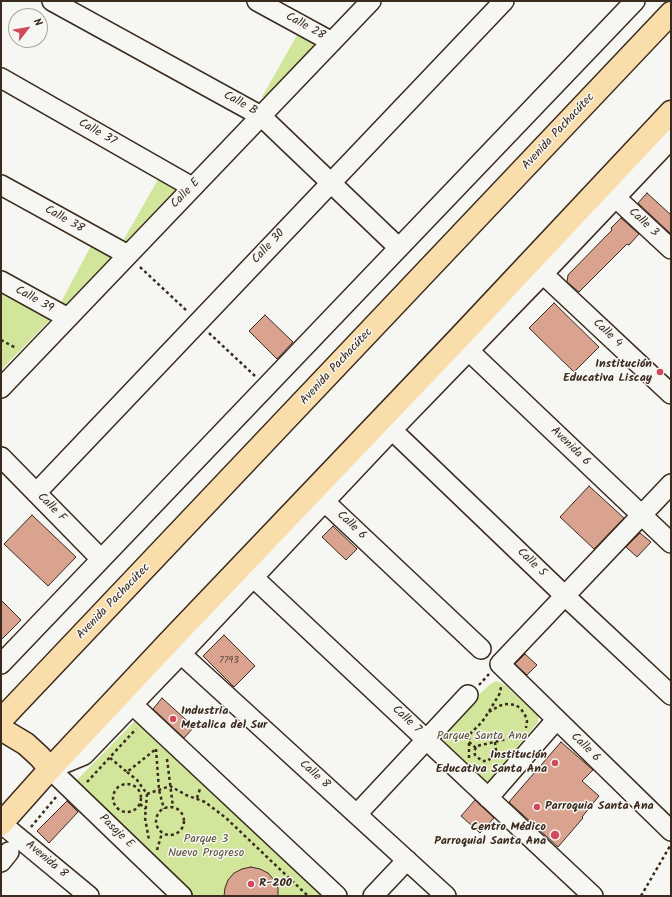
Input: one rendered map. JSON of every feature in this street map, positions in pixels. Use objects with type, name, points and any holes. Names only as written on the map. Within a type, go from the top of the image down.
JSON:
[{"type":"main road","name":"Avenida Pachacútec","points":[[1,720],[671,13]]},
{"type":"main road","points":[[4,816],[458,339],[671,112]]},
{"type":"main road","points":[[1,729],[26,744],[50,769]]},
{"type":"street","name":"Calle B","points":[[52,1],[261,116],[399,248]]},
{"type":"street","name":"Calle 28","points":[[257,1],[332,42]]},
{"type":"street","name":"Calle E","points":[[1,388],[370,1]]},
{"type":"street","name":"Calle 30","points":[[36,493],[330,182],[504,1]]},
{"type":"street","points":[[1,664],[635,1]]},
{"type":"street","name":"Calle 37","points":[[1,78],[192,187]]},
{"type":"street","points":[[50,769],[84,755],[254,578],[392,430],[671,139]]},
{"type":"street","name":"Calle 38","points":[[1,185],[128,255]]},
{"type":"street","name":"Calle 3","points":[[615,197],[671,249]]},
{"type":"street","name":"Calle 4","points":[[543,274],[671,394]]},
{"type":"street","name":"Calle 39","points":[[1,281],[68,318]]},
{"type":"street","name":"Avenida 6","points":[[469,351],[671,544]]},
{"type":"street","name":"Calle 5","points":[[392,430],[671,695]]},
{"type":"street","name":"Calle F","points":[[1,457],[101,559]]},
{"type":"street","points":[[500,664],[671,484]]},
{"type":"street","name":"Calle 6","points":[[325,502],[481,649]]},
{"type":"street","name":"Calle 7","points":[[254,578],[593,896]]},
{"type":"street","name":"Calle 8","points":[[181,654],[446,896]]},
{"type":"street","name":"Calle 6","points":[[500,664],[671,831]]},
{"type":"street","points":[[357,814],[468,695]]},
{"type":"street","points":[[133,705],[336,896]]},
{"type":"street","points":[[488,798],[556,720]]},
{"type":"street","name":"Pasaje E","points":[[50,769],[76,785],[182,896]]},
{"type":"street","name":"Avenida 8","points":[[4,816],[10,851],[90,896]]},
{"type":"street","points":[[373,896],[407,860]]},
{"type":"path","points":[[468,695],[500,664]]},
{"type":"path","points":[[470,781],[470,734],[482,722],[489,712],[500,693],[501,684],[504,686]]},
{"type":"path","points":[[489,712],[505,704],[516,705],[521,709],[527,721],[525,732],[520,736],[477,746],[474,751],[476,755],[482,761],[488,761],[496,750],[495,742]]},
{"type":"path","points":[[10,851],[76,785],[110,758],[139,726]]},
{"type":"path","points":[[469,742],[476,748]]},
{"type":"path","points":[[127,772],[156,749]]},
{"type":"path","points":[[156,749],[162,754]]},
{"type":"path","points":[[156,749],[159,790],[164,809]]},
{"type":"path","points":[[164,757],[167,760],[173,807]]},
{"type":"path","points":[[110,758],[139,782],[147,794],[145,818],[151,844]]},
{"type":"path","points":[[136,787],[139,782]]},
{"type":"path","points":[[128,784],[136,787],[141,795],[140,804],[137,808],[128,812],[119,810],[114,802],[113,794],[119,786],[128,784]]},
{"type":"path","points":[[147,794],[170,786],[186,795],[206,802],[308,896]]},
{"type":"path","points":[[140,804],[146,808]]},
{"type":"path","points":[[173,807],[184,817],[185,822],[177,834],[172,836],[162,833],[158,828],[156,820],[157,816],[164,809],[173,807]]},
{"type":"path","points":[[153,850],[156,854],[162,833]]},
{"type":"path","points":[[641,896],[671,845]]},
{"type":"green space","points":[[297,35],[314,45],[265,97],[262,97]]},
{"type":"green space","points":[[160,176],[183,190],[131,246],[123,241]]},
{"type":"green space","points":[[94,240],[120,256],[66,313],[58,308]]},
{"type":"green space","points":[[1,293],[51,319],[1,370]]},
{"type":"green space","name":"Parque Santa Ana","points":[[496,681],[505,685],[535,713],[538,716],[538,722],[489,781],[481,781],[438,741],[438,735],[489,685]]},
{"type":"green space","name":"Parque 3 Nuevo Progreso","points":[[135,721],[325,896],[193,896],[75,782]]},
{"type":"building","points":[[647,193],[671,215],[671,234],[638,203]]},
{"type":"building","points":[[621,218],[639,234],[579,292],[567,282],[568,275],[612,230],[611,228]]},
{"type":"building","points":[[554,303],[599,347],[574,372],[529,328]]},
{"type":"building","points":[[265,315],[293,342],[277,359],[249,331]]},
{"type":"building","points":[[589,486],[624,518],[594,549],[560,517]]},
{"type":"building","points":[[32,515],[76,557],[48,586],[4,544]]},
{"type":"building","points":[[333,526],[357,549],[346,560],[322,537]]},
{"type":"building","points":[[640,533],[651,542],[637,557],[626,547]]},
{"type":"building","points":[[1,600],[21,620],[1,640]]},
{"type":"building","points":[[224,635],[255,666],[234,687],[203,656]]},
{"type":"building","points":[[525,654],[537,665],[527,675],[515,664]]},
{"type":"building","name":"Industria Metalica del Sur","points":[[162,698],[194,727],[184,738],[153,709]]},
{"type":"building","points":[[561,742],[593,770],[582,781],[599,796],[582,817],[583,818],[558,847],[509,802]]},
{"type":"building","points":[[475,800],[494,818],[480,833],[461,816]]},
{"type":"building","points":[[67,801],[78,812],[49,843],[37,831]]},
{"type":"building","name":"R-200","points":[[251,867],[268,873],[278,888],[278,896],[224,896],[228,880],[234,873]]},
{"type":"place","name":"Institución Educativa Liscay","points":[[660,372]]},
{"type":"place","name":"Industria Metalica del Sur","points":[[173,719]]},
{"type":"place","name":"Institución Educativa Santa Ana","points":[[555,763]]},
{"type":"place","name":"Parroquia Santa Ana","points":[[537,807]]},
{"type":"place","name":"Centro Médico Parroquial Santa Ana","points":[[555,835]]},
{"type":"place","name":"R-200","points":[[251,884]]}]
